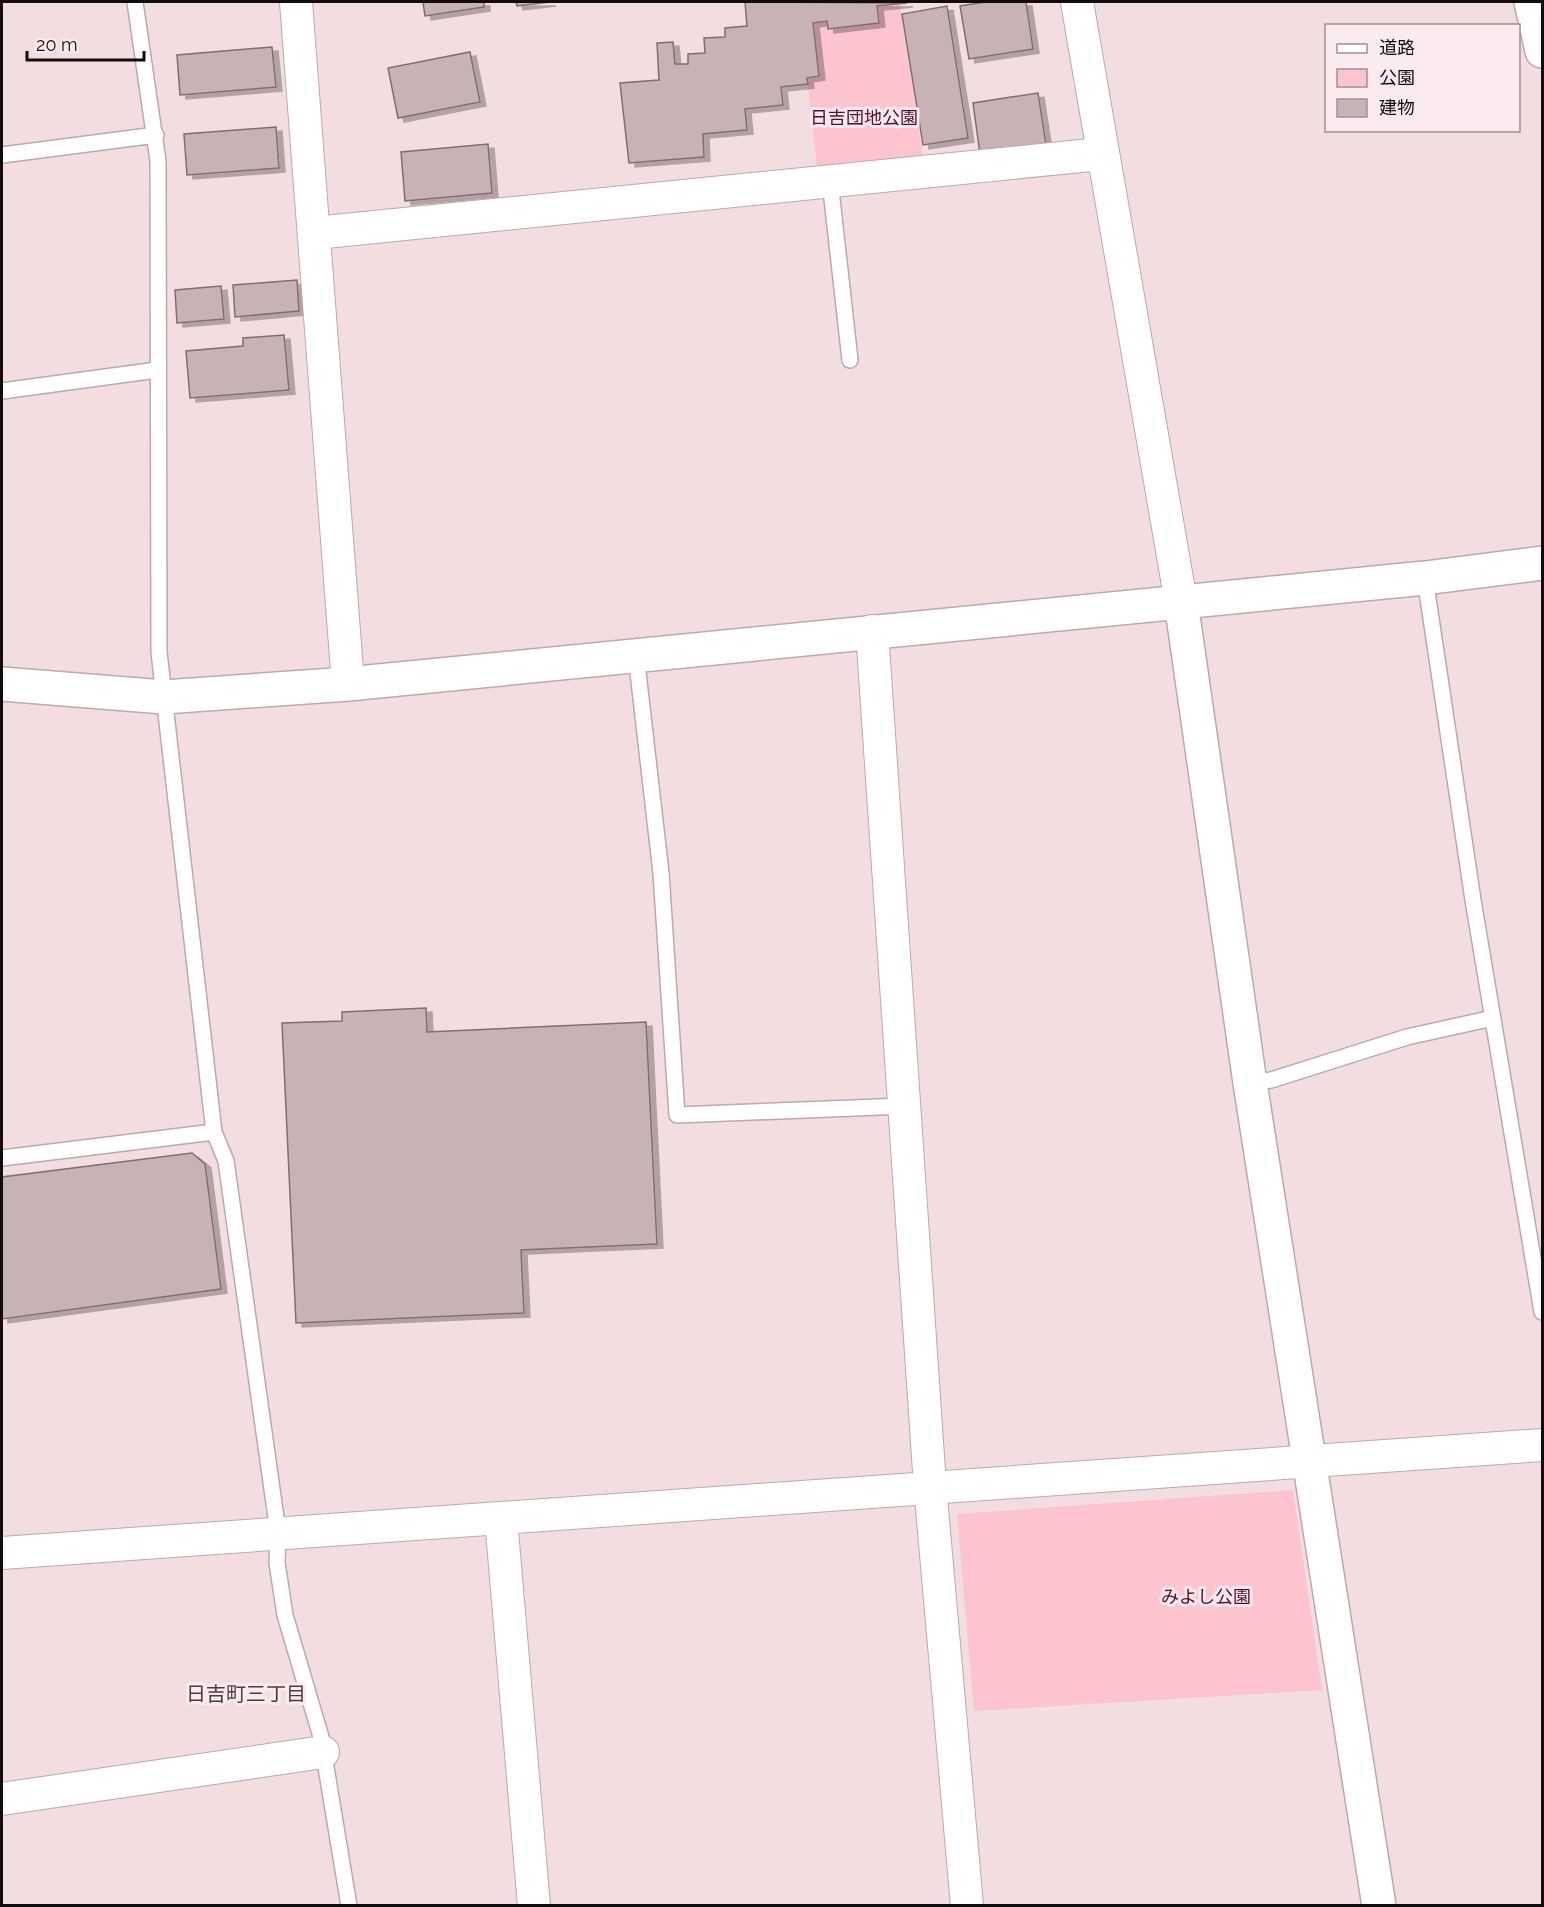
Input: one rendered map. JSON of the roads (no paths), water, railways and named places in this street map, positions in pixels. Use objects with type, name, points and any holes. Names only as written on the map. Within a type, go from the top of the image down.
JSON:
[{"type":"street","points":[[296,2],[348,684]]},
{"type":"street","points":[[1077,2],[1101,154],[1181,602],[1250,1083],[1379,1905]]},
{"type":"street","points":[[1531,2],[1542,51]]},
{"type":"street","points":[[315,233],[1101,154]]},
{"type":"street","points":[[2,684],[164,698],[348,684],[1425,578],[1542,563]]},
{"type":"street","points":[[872,631],[930,1486],[967,1905]]},
{"type":"street","points":[[2,1553],[278,1532],[501,1519],[930,1486],[1542,1445]]},
{"type":"street","points":[[501,1519],[534,1905]]},
{"type":"street","points":[[2,1799],[323,1752]]},
{"type":"lane","points":[[135,2],[158,161],[159,652],[164,698],[214,1132],[226,1161],[278,1532],[277,1563],[285,1615],[314,1705],[349,1905]]},
{"type":"lane","points":[[2,155],[156,135]]},
{"type":"lane","points":[[830,181],[850,360]]},
{"type":"lane","points":[[2,391],[157,370]]},
{"type":"lane","points":[[1425,578],[1493,1018],[1542,1312]]},
{"type":"lane","points":[[636,655],[661,873],[677,1115],[904,1106]]},
{"type":"lane","points":[[1250,1083],[1271,1080],[1407,1037],[1493,1018]]},
{"type":"lane","points":[[2,1158],[214,1132]]},
{"type":"district","name":"日吉町三丁目","points":[[246,1694]]},
{"type":"park label","name":"日吉団地公園","points":[[864,118]]},
{"type":"park label","name":"みよし公園","points":[[1206,1597]]}]
